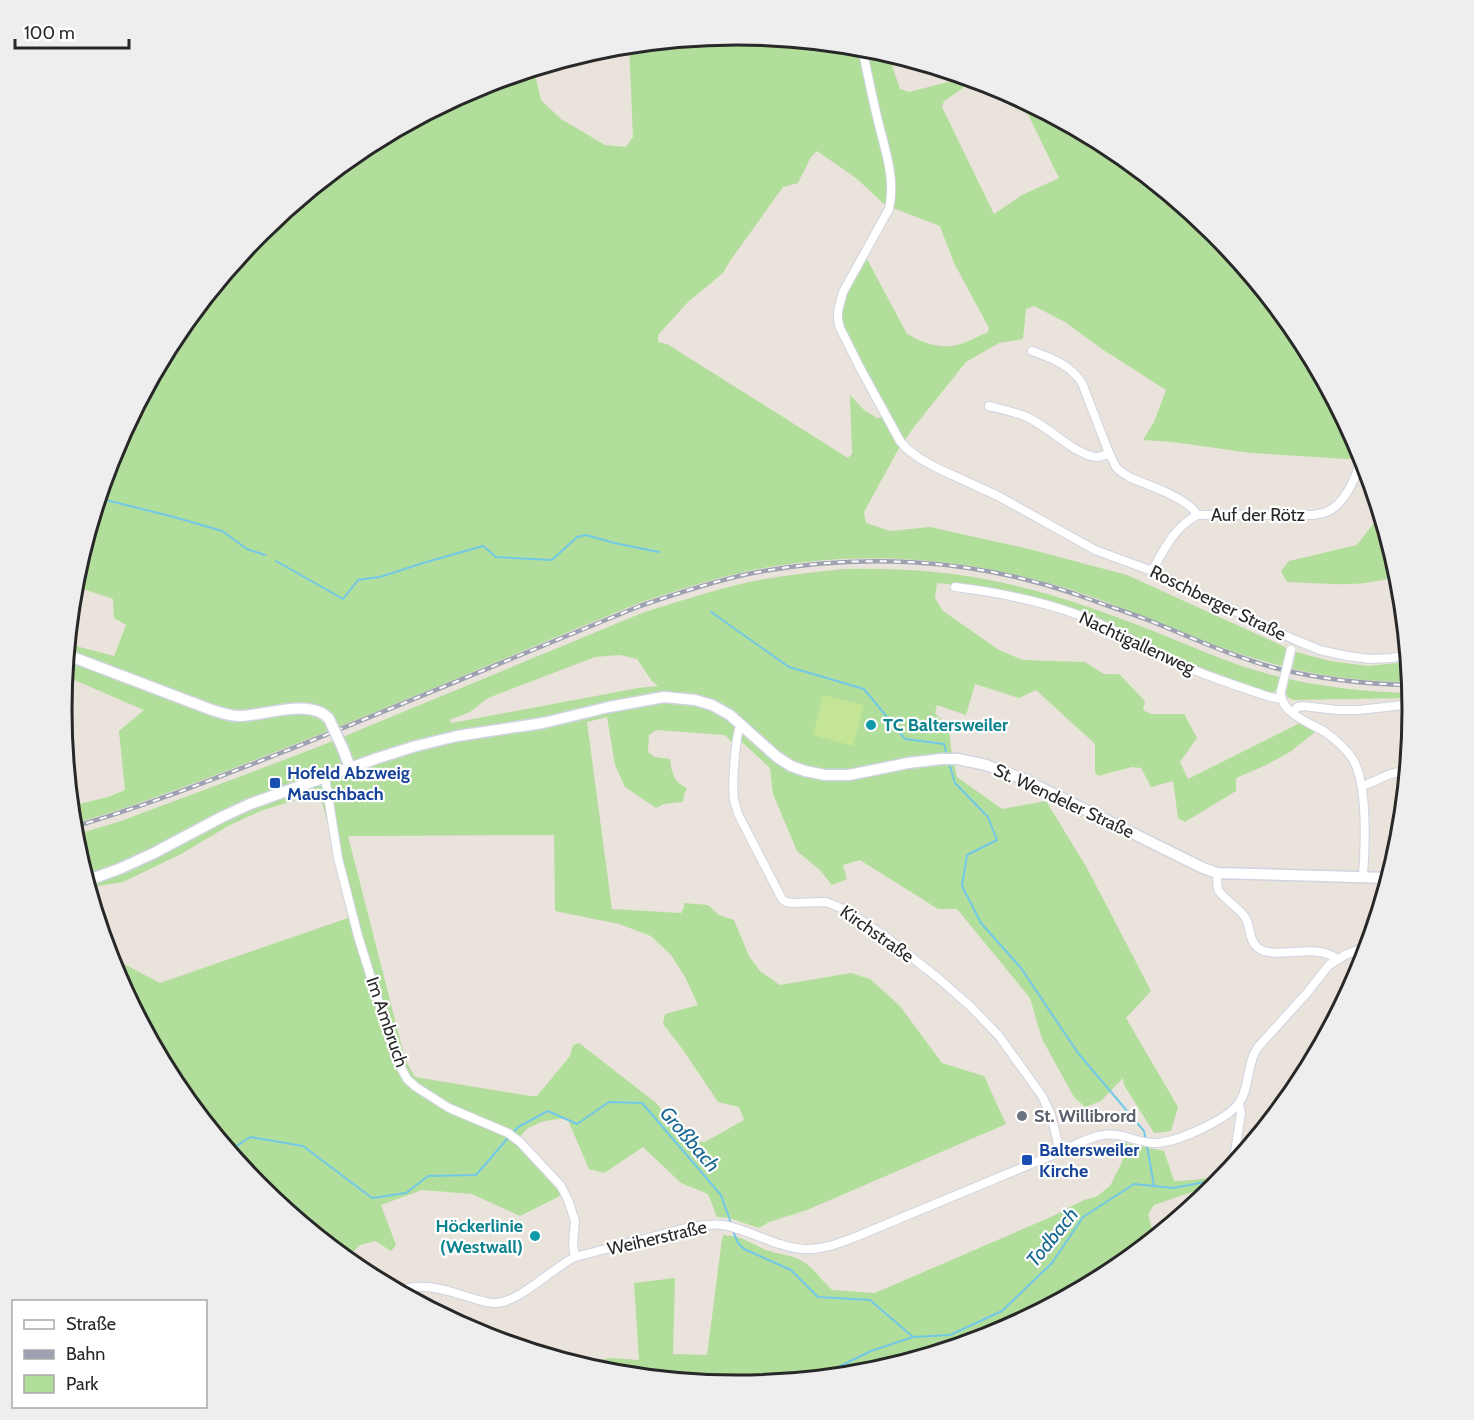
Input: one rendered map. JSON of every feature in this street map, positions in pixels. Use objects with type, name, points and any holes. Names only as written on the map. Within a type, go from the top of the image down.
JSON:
[{"type":"main road","points":[[74,658],[225,714],[255,715],[298,708],[321,711],[329,719],[350,768]]},
{"type":"main road","name":"St. Wendeler Straße","points":[[94,878],[152,854],[250,804],[397,752],[457,736],[543,723],[650,698],[664,697],[695,700],[712,705],[730,715],[777,758],[805,771],[825,775],[849,775],[946,759],[970,760],[1021,778],[1217,873],[1380,877]]},
{"type":"street","name":"Roschberger Straße","points":[[864,58],[892,187],[889,209],[843,292],[838,320],[860,368],[900,441],[919,458],[998,496],[1095,550],[1152,571],[1293,639],[1281,695]]},
{"type":"street","points":[[1032,351],[1060,363],[1077,375],[1109,453],[1120,471],[1187,503],[1197,515]]},
{"type":"street","points":[[988,406],[1025,416],[1040,423],[1090,456],[1098,457],[1109,453]]},
{"type":"street","name":"Auf der Rötz","points":[[1152,571],[1178,529],[1197,515],[1324,513],[1330,511],[1338,503],[1349,489],[1357,471]]},
{"type":"street","name":"Nachtigallenweg","points":[[955,587],[1006,595],[1074,613],[1106,625],[1159,654],[1202,673],[1270,698],[1281,695]]},
{"type":"street","points":[[1293,639],[1320,650],[1347,656],[1370,659],[1400,657]]},
{"type":"street","points":[[1281,695],[1283,704],[1292,712],[1340,743],[1352,758],[1359,772],[1362,786],[1363,876]]},
{"type":"street","points":[[1292,712],[1303,706],[1359,710],[1402,705]]},
{"type":"street","name":"Kirchstraße","points":[[741,725],[733,778],[734,801],[738,814],[782,899],[793,903],[826,902],[846,910],[886,937],[970,1006],[999,1036],[1042,1096],[1051,1115],[1060,1152]]},
{"type":"street","points":[[1362,786],[1399,772]]},
{"type":"street","name":"Im Ambruch","points":[[325,777],[338,858],[358,936],[401,1069],[407,1079],[430,1097],[465,1116],[512,1136],[561,1186],[575,1221],[573,1245],[575,1257]]},
{"type":"street","points":[[1217,873],[1220,892],[1245,918],[1257,947],[1268,952],[1324,952],[1337,959]]},
{"type":"street","points":[[1235,1150],[1241,1113],[1239,1104],[1253,1054],[1329,965],[1356,951]]},
{"type":"street","name":"Weiherstraße","points":[[409,1288],[440,1288],[496,1304],[508,1301],[520,1294],[575,1257],[686,1228],[702,1226],[723,1225],[804,1249],[832,1246],[1093,1137],[1105,1134],[1153,1143],[1165,1141],[1203,1128],[1220,1119],[1239,1104]]},
{"type":"green space","points":[[694,46],[780,46],[824,51],[892,64],[900,89],[909,92],[952,81],[963,85],[963,88],[944,101],[942,107],[994,214],[1022,195],[1059,178],[1027,112],[1070,134],[1142,182],[1207,240],[1265,305],[1313,378],[1352,459],[1251,453],[1143,440],[1154,422],[1166,390],[1065,322],[1034,306],[1026,309],[1023,339],[999,343],[966,362],[914,427],[898,450],[864,512],[866,523],[890,531],[930,527],[1029,549],[1127,575],[1285,647],[1282,666],[1225,649],[1072,590],[992,570],[912,559],[871,558],[790,564],[720,578],[639,603],[278,751],[150,799],[82,821],[79,804],[125,790],[119,731],[144,710],[73,679],[75,646],[114,656],[126,625],[114,618],[113,599],[84,589],[95,538],[107,496],[141,416],[161,377],[209,305],[267,240],[332,182],[405,134],[443,114],[523,80],[536,76],[541,100],[561,119],[605,145],[626,147],[633,137],[629,54]],"holes":[[[817,151],[856,178],[885,205],[940,226],[954,263],[989,328],[988,332],[961,344],[950,346],[931,344],[907,334],[867,259],[845,297],[842,309],[843,328],[889,416],[877,418],[864,410],[850,395],[852,454],[848,458],[667,344],[658,342],[658,335],[688,302],[723,273],[783,187],[798,183],[811,157]]]},
{"type":"green space","points":[[1374,522],[1389,578],[1357,584],[1287,582],[1281,571],[1289,561],[1357,545]]},
{"type":"green space","points":[[864,569],[923,571],[980,578],[1090,607],[1227,661],[1280,677],[1277,689],[1274,692],[1268,692],[1228,679],[1164,653],[1100,619],[1060,604],[1008,592],[937,583],[935,598],[943,611],[999,650],[1023,660],[1085,662],[1104,674],[1119,674],[1145,701],[1143,710],[1151,714],[1184,714],[1197,738],[1180,762],[1188,779],[1300,723],[1315,732],[1290,752],[1236,778],[1236,791],[1185,822],[1178,818],[1173,781],[1151,787],[1141,768],[1132,767],[1098,776],[1095,772],[1095,744],[1036,690],[1019,698],[975,684],[966,715],[937,705],[935,713],[949,729],[957,777],[1002,809],[1046,801],[1087,868],[1151,991],[1126,1018],[1178,1107],[1171,1131],[1154,1133],[1124,1085],[1123,1078],[1101,1101],[1085,1107],[1074,1097],[1042,1039],[1030,998],[957,909],[938,909],[860,860],[843,865],[847,879],[832,885],[820,870],[797,851],[773,794],[770,768],[742,742],[731,741],[725,735],[656,730],[649,735],[648,752],[655,757],[670,759],[675,778],[687,789],[683,802],[664,804],[656,808],[625,787],[615,765],[607,717],[587,722],[612,909],[681,913],[684,903],[708,905],[719,915],[734,920],[749,956],[760,971],[780,985],[851,973],[870,979],[900,1006],[942,1063],[984,1076],[1006,1124],[807,1210],[769,1222],[759,1228],[729,1218],[717,1217],[708,1194],[681,1183],[643,1147],[604,1173],[589,1169],[567,1118],[544,1121],[528,1128],[515,1142],[561,1194],[560,1196],[520,1216],[472,1194],[422,1190],[381,1205],[396,1245],[391,1251],[375,1241],[360,1245],[353,1252],[332,1238],[267,1180],[209,1115],[161,1042],[123,963],[160,983],[348,918],[321,798],[312,795],[263,810],[123,882],[96,887],[84,832],[118,822],[328,743],[642,613],[709,592],[785,576]],"holes":[[[620,655],[637,659],[658,686],[452,723],[449,720],[470,712],[488,698],[595,657]],[[554,835],[555,911],[619,924],[651,936],[671,955],[685,977],[698,1005],[665,1014],[663,1024],[718,1102],[739,1107],[744,1120],[705,1142],[691,1141],[655,1102],[579,1043],[573,1045],[570,1056],[537,1096],[415,1077],[405,1059],[348,836]]]},
{"type":"green space","points":[[1296,652],[1330,661],[1368,666],[1401,663],[1401,682],[1351,678],[1292,669]]},
{"type":"green space","points":[[1289,679],[1349,689],[1402,693],[1402,698],[1293,700],[1287,697]]},
{"type":"green space","points":[[823,695],[864,705],[853,746],[813,735]]},
{"type":"green space","points":[[1125,1143],[1164,1151],[1174,1181],[1209,1178],[1195,1191],[1154,1205],[1148,1214],[1152,1229],[1106,1263],[1031,1306],[951,1340],[867,1362],[780,1374],[694,1374],[598,1360],[611,1358],[639,1360],[634,1283],[675,1278],[673,1354],[707,1355],[724,1234],[798,1259],[810,1267],[832,1290],[875,1293],[1053,1216],[1084,1200],[1096,1197],[1110,1186],[1122,1162]]},
{"type":"waterway","points":[[106,500],[222,531],[247,549],[265,555]]},
{"type":"waterway","points":[[276,561],[343,599],[358,580],[380,577],[483,546],[496,557],[552,560],[577,537],[586,535],[659,552]]},
{"type":"waterway","points":[[711,612],[789,667],[864,689],[905,739],[944,744],[947,755]]},
{"type":"waterway","points":[[949,763],[955,783],[988,817],[997,840],[967,855],[962,886],[981,923],[1021,968],[1078,1053],[1144,1131],[1146,1140]]},
{"type":"waterway","name":"Großbach","points":[[512,1134],[518,1127],[548,1111],[577,1124],[609,1102],[642,1103],[721,1195],[731,1223]]},
{"type":"waterway","name":"Großbach","points":[[236,1147],[250,1137],[303,1146],[372,1198],[406,1193],[428,1176],[476,1175],[508,1138]]},
{"type":"waterway","points":[[1147,1146],[1154,1186]]},
{"type":"waterway","name":"Todbach","points":[[839,1367],[871,1351],[913,1337],[950,1335],[1002,1311],[1052,1263],[1083,1217],[1134,1184],[1173,1188],[1205,1182]]},
{"type":"waterway","name":"Großbach","points":[[733,1231],[738,1243],[744,1249],[791,1270],[818,1297],[870,1300],[913,1337]]},
{"type":"railway","points":[[82,824],[151,802],[278,754],[640,606],[720,581],[789,567],[872,561],[913,562],[995,573],[1075,594],[1275,668],[1342,680],[1401,684]]},
{"type":"place","name":"TC Baltersweiler","points":[[871,725]]},
{"type":"place","name":"Hofeld Abzweig Mauschbach","points":[[275,783]]},
{"type":"place","name":"St. Willibrord","points":[[1022,1116]]},
{"type":"place","name":"Baltersweiler Kirche","points":[[1027,1160]]},
{"type":"place","name":"Höckerlinie (Westwall)","points":[[535,1236]]}]
